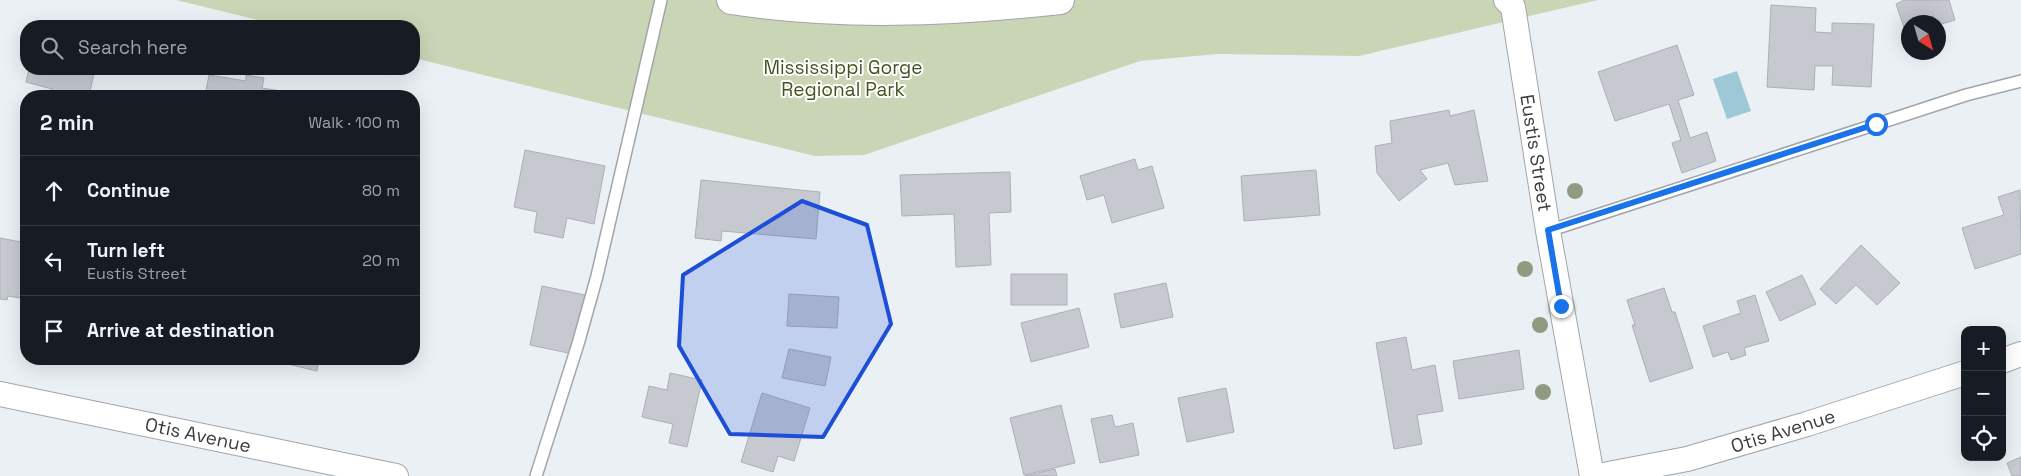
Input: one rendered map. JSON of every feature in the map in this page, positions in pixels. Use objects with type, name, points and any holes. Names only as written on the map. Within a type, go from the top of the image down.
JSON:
[{"type":"street","points":[[731,0],[798,8],[899,12],[992,7],[1060,0]]},
{"type":"street","name":"Eustis Street","points":[[1512,2],[1548,230],[1592,476]]},
{"type":"street","points":[[2006,359],[2021,354]]},
{"type":"street","name":"Otis Avenue","points":[[1598,476],[1687,459],[1807,424],[1961,374]]},
{"type":"street","name":"Otis Avenue","points":[[0,394],[396,476]]},
{"type":"lane","points":[[536,476],[578,344],[597,276],[662,0]]},
{"type":"lane","points":[[1548,230],[1966,95],[2021,81]]},
{"type":"highlighted area","points":[[802,201],[867,225],[891,324],[823,437],[730,434],[679,346],[683,275]]},
{"type":"green space","name":"Mississippi Gorge Regional Park","points":[[176,0],[1598,0],[1359,56],[1217,54],[1140,61],[864,155],[815,156],[420,59],[420,20],[258,20]]},
{"type":"water","points":[[1737,71],[1751,111],[1727,119],[1713,79]]},
{"type":"building","points":[[1904,0],[1949,0],[1955,20],[1946,23],[1946,15],[1901,15],[1901,19],[1896,4]]},
{"type":"building","points":[[1771,5],[1816,8],[1815,32],[1832,33],[1832,23],[1874,24],[1871,87],[1832,85],[1833,66],[1815,66],[1814,90],[1767,87]]},
{"type":"building","points":[[1677,45],[1694,95],[1678,100],[1690,138],[1707,132],[1716,161],[1682,173],[1672,143],[1681,140],[1669,104],[1615,121],[1598,72]]},
{"type":"building","points":[[28,75],[94,75],[90,90],[52,90],[26,82]]},
{"type":"building","points":[[209,75],[246,81],[246,75],[264,78],[262,88],[275,90],[206,90]]},
{"type":"building","points":[[1449,110],[1450,116],[1474,110],[1488,181],[1455,185],[1448,163],[1420,170],[1427,179],[1399,201],[1377,173],[1375,146],[1392,143],[1390,121]]},
{"type":"building","points":[[525,150],[605,166],[594,224],[567,218],[563,238],[534,232],[537,212],[514,207]]},
{"type":"building","points":[[1135,159],[1138,170],[1152,166],[1164,208],[1112,223],[1104,195],[1087,200],[1080,176]]},
{"type":"building","points":[[1316,170],[1320,215],[1244,221],[1241,176]]},
{"type":"building","points":[[1010,172],[1011,212],[989,213],[991,265],[956,267],[954,214],[902,216],[900,175]]},
{"type":"building","points":[[701,180],[820,192],[816,239],[722,231],[721,241],[695,238]]},
{"type":"building","points":[[2020,190],[2021,254],[1975,269],[1962,228],[2004,215],[1998,197]]},
{"type":"building","points":[[0,238],[20,242],[20,298],[8,296],[7,300],[0,299]]},
{"type":"building","points":[[1861,245],[1900,283],[1877,305],[1856,285],[1836,304],[1820,289]]},
{"type":"building","points":[[1011,274],[1067,274],[1067,305],[1011,305]]},
{"type":"building","points":[[1802,275],[1816,304],[1780,321],[1766,292]]},
{"type":"building","points":[[1166,283],[1173,317],[1121,328],[1114,294]]},
{"type":"building","points":[[542,286],[585,295],[573,354],[530,345]]},
{"type":"building","points":[[1664,288],[1672,312],[1675,312],[1693,368],[1650,382],[1632,325],[1635,325],[1627,300]]},
{"type":"building","points":[[789,294],[839,297],[837,328],[787,326]]},
{"type":"building","points":[[1755,295],[1769,341],[1744,348],[1746,355],[1731,360],[1728,352],[1713,357],[1703,326],[1741,313],[1737,301]]},
{"type":"building","points":[[1079,308],[1089,347],[1031,362],[1021,323]]},
{"type":"building","points":[[1406,337],[1412,370],[1435,365],[1443,411],[1417,415],[1422,444],[1394,449],[1376,343]]},
{"type":"building","points":[[789,349],[831,357],[825,386],[782,378]]},
{"type":"building","points":[[1519,350],[1524,389],[1459,399],[1453,361]]},
{"type":"building","points":[[292,365],[318,365],[317,371]]},
{"type":"building","points":[[670,373],[702,380],[687,447],[669,443],[673,424],[642,417],[649,386],[667,390]]},
{"type":"building","points":[[1226,388],[1234,432],[1187,442],[1178,398]]},
{"type":"building","points":[[762,393],[810,408],[794,461],[778,456],[773,472],[741,462]]},
{"type":"building","points":[[1061,405],[1075,463],[1024,475],[1010,418]]},
{"type":"building","points":[[1112,415],[1115,427],[1133,423],[1139,455],[1100,463],[1091,419]]},
{"type":"building","points":[[2021,457],[2021,476],[2012,476],[2007,463]]},
{"type":"building","points":[[1055,469],[1057,476],[1025,476]]},
{"type":"route","points":[[1561,306],[1548,230],[1876,124]]}]
